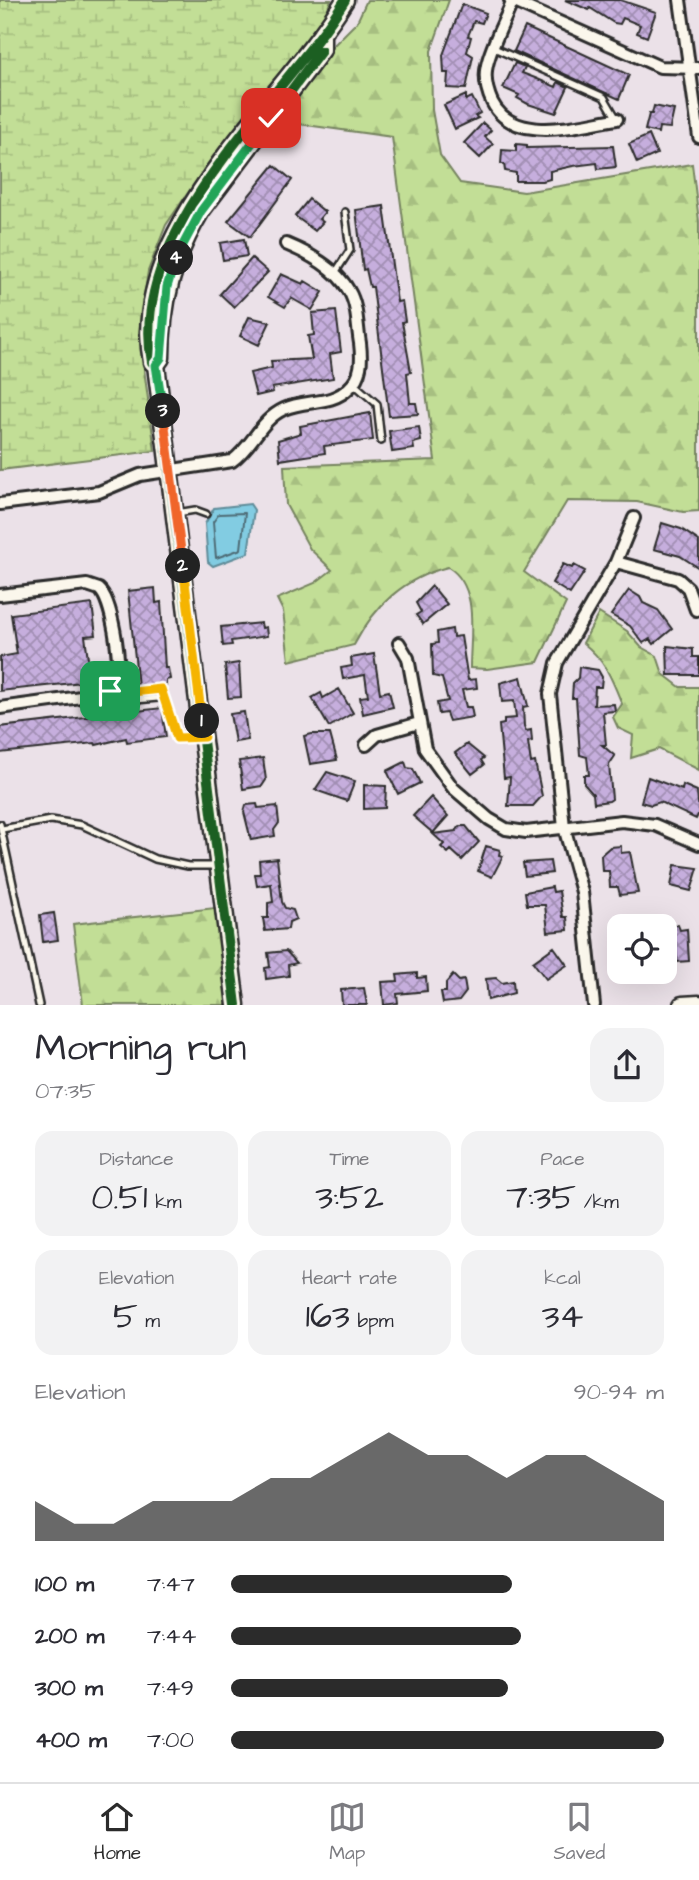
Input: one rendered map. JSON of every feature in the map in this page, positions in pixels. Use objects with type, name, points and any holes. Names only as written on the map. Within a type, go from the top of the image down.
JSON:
[{"type":"main road","points":[[236,1005],[172,471],[156,365],[161,358],[167,287],[185,237],[201,211],[322,50],[322,37],[345,0]]},
{"type":"main road","points":[[682,1005],[699,1004]]},
{"type":"street","points":[[617,119],[544,129],[525,127],[507,118],[495,107],[486,82],[486,66],[512,0],[660,67],[694,68]]},
{"type":"street","points":[[680,0],[694,68],[699,137]]},
{"type":"street","points":[[0,504],[99,492],[140,475],[232,461],[243,453],[271,417],[286,408],[339,396],[353,383],[362,359],[355,306],[349,291],[334,275],[308,253],[286,244]]},
{"type":"street","points":[[594,1005],[582,892],[564,827],[551,709],[553,673],[615,562],[634,518]]},
{"type":"street","points":[[615,562],[678,579],[688,588],[696,610]]},
{"type":"street","points":[[0,596],[87,585],[99,589],[110,605],[118,672],[110,691],[97,696],[0,708]]},
{"type":"street","points":[[399,643],[408,658],[425,749],[438,770],[489,819],[506,829],[526,832],[622,821],[644,823],[699,844]]},
{"type":"street","points":[[366,745],[377,735],[419,723]]},
{"type":"lane","points":[[494,48],[604,97],[617,119]]},
{"type":"lane","points":[[334,275],[351,250],[345,212]]},
{"type":"lane","points":[[353,383],[377,404],[381,441]]},
{"type":"lane","points":[[177,513],[195,510],[206,514]]},
{"type":"lane","points":[[110,691],[125,701],[160,698]]},
{"type":"lane","points":[[39,1005],[1,827],[51,820],[82,825],[155,859],[188,866],[219,866]]},
{"type":"path","points":[[160,698],[175,736],[181,739],[204,737]]},
{"type":"green space","points":[[0,0],[331,0],[325,15],[211,159],[166,225],[148,271],[139,332],[155,451],[0,470]]},
{"type":"green space","points":[[367,0],[449,0],[431,51],[432,110],[440,155],[460,183],[524,192],[692,164],[699,221],[699,511],[683,512],[637,502],[567,501],[524,572],[566,603],[538,662],[487,669],[470,668],[469,599],[465,586],[448,567],[418,578],[392,595],[371,617],[354,645],[289,661],[283,611],[277,599],[315,583],[332,570],[310,549],[286,505],[284,466],[435,460],[392,137],[277,121],[323,56],[357,22]]},
{"type":"green space","points":[[599,613],[627,631],[641,647],[657,656],[663,674],[680,687],[699,687],[699,770],[659,749],[631,758],[633,735],[618,728],[613,717],[622,704],[615,686],[602,663],[583,643]]},
{"type":"green space","points":[[215,908],[227,1005],[83,1005],[73,924]]},
{"type":"water","points":[[250,504],[254,510],[248,553],[213,566],[208,562],[205,524],[214,508]]},
{"type":"building","points":[[565,0],[620,0],[656,12],[647,37],[637,33],[640,25],[623,18],[620,24],[614,23],[590,8],[589,10]]},
{"type":"building","points":[[462,4],[486,13],[482,23],[474,21],[468,36],[471,37],[467,52],[473,56],[466,89],[447,88],[448,73],[444,73],[443,55]]},
{"type":"building","points":[[525,27],[629,75],[619,99],[514,51]]},
{"type":"building","points":[[515,63],[525,67],[522,73],[556,87],[558,82],[568,87],[556,113],[528,104],[517,98],[519,95],[503,88]]},
{"type":"building","points":[[466,95],[466,100],[472,97],[480,113],[475,116],[478,118],[455,129],[444,105]]},
{"type":"building","points":[[654,106],[674,110],[670,128],[659,127],[658,133],[645,130]]},
{"type":"building","points":[[483,123],[491,130],[485,137],[493,144],[480,158],[464,143]]},
{"type":"building","points":[[649,135],[657,154],[637,163],[629,144]]},
{"type":"building","points":[[516,144],[527,145],[527,148],[613,146],[616,167],[598,169],[597,163],[573,166],[550,171],[550,179],[543,181],[516,181],[516,173],[505,171],[504,164],[501,164],[502,150],[516,151]]},
{"type":"building","points":[[274,165],[292,180],[250,237],[228,221]]},
{"type":"building","points":[[309,199],[325,212],[319,219],[323,222],[315,231],[295,216]]},
{"type":"building","points":[[384,206],[397,302],[402,301],[405,321],[402,322],[411,372],[407,373],[410,403],[416,403],[418,414],[389,416],[373,287],[370,287],[366,269],[363,270],[356,210]]},
{"type":"building","points":[[244,239],[247,256],[223,260],[220,243]]},
{"type":"building","points":[[252,258],[268,272],[234,307],[220,294]]},
{"type":"building","points":[[281,274],[303,284],[305,281],[323,292],[312,310],[291,298],[285,307],[268,297]]},
{"type":"building","points":[[336,311],[341,352],[330,354],[333,378],[272,388],[273,392],[256,396],[250,373],[272,368],[271,361],[312,359],[308,336],[314,335],[312,313]]},
{"type":"building","points":[[249,317],[270,322],[259,345],[240,336]]},
{"type":"building","points":[[370,413],[373,440],[324,446],[325,453],[280,460],[278,440],[301,433],[300,426]]},
{"type":"building","points":[[419,427],[421,441],[413,443],[414,449],[392,452],[389,431]]},
{"type":"building","points":[[662,523],[681,529],[699,541],[699,568],[680,556],[654,549]]},
{"type":"building","points":[[563,564],[572,568],[574,565],[585,571],[570,594],[552,583]]},
{"type":"building","points":[[432,586],[447,604],[423,624],[416,615],[421,612],[416,603]]},
{"type":"building","points":[[155,588],[156,603],[161,602],[165,668],[168,668],[170,679],[166,680],[166,685],[138,687],[128,591]]},
{"type":"building","points":[[629,590],[640,597],[643,603],[658,610],[672,629],[654,644],[650,639],[643,643],[630,626],[611,615]]},
{"type":"building","points":[[92,604],[96,635],[85,636],[91,681],[0,691],[0,657],[17,654],[11,614]]},
{"type":"building","points":[[261,623],[262,628],[266,627],[267,636],[231,641],[232,645],[223,646],[221,627]]},
{"type":"building","points":[[452,629],[453,637],[461,636],[468,680],[476,679],[477,688],[462,690],[466,707],[471,707],[473,717],[449,721],[446,713],[439,714],[437,703],[448,701],[442,678],[433,676],[432,644],[438,643],[437,632]]},
{"type":"building","points":[[667,646],[693,649],[693,657],[699,657],[699,675],[668,675]]},
{"type":"building","points":[[374,654],[380,693],[389,691],[393,707],[363,714],[360,697],[368,696],[365,675],[343,679],[341,668],[352,666],[351,658]]},
{"type":"building","points":[[239,663],[241,697],[228,698],[225,665]]},
{"type":"building","points":[[579,667],[598,670],[602,677],[601,687],[595,687],[594,705],[614,704],[615,711],[603,712],[606,745],[602,745],[615,756],[609,765],[612,799],[609,801],[594,803],[593,794],[584,784],[584,775],[589,775],[587,757],[580,755],[576,698],[572,698],[573,683],[578,678]]},
{"type":"building","points":[[521,677],[528,706],[523,707],[524,726],[526,731],[531,730],[532,741],[528,742],[531,763],[535,762],[542,796],[533,806],[508,806],[510,777],[504,778],[499,725],[504,724],[504,719],[516,718],[514,701],[502,702],[500,683]]},
{"type":"building","points":[[339,689],[353,713],[329,727],[312,698],[321,693],[323,698]]},
{"type":"building","points":[[162,708],[166,737],[127,742],[126,738],[96,745],[0,753],[0,727]]},
{"type":"building","points":[[244,712],[248,740],[235,742],[230,714]]},
{"type":"building","points":[[330,734],[337,760],[310,764],[304,736]]},
{"type":"building","points":[[467,744],[484,758],[481,760],[484,765],[472,774],[455,753]]},
{"type":"building","points":[[263,758],[266,780],[262,786],[243,789],[239,761]]},
{"type":"building","points":[[405,762],[407,768],[413,769],[420,783],[398,794],[387,771]]},
{"type":"building","points":[[327,772],[355,781],[347,801],[315,790]]},
{"type":"building","points":[[648,777],[682,790],[683,785],[697,791],[699,813],[696,819],[660,802],[651,805],[641,802]]},
{"type":"building","points":[[364,785],[386,786],[385,808],[364,809]]},
{"type":"building","points":[[431,797],[448,816],[433,833],[413,816]]},
{"type":"building","points":[[257,804],[258,808],[277,806],[279,823],[274,830],[275,836],[251,840],[244,812],[246,805]]},
{"type":"building","points":[[460,826],[466,826],[479,842],[462,860],[451,850],[448,853],[441,847],[444,844],[433,834],[456,831]]},
{"type":"building","points":[[486,846],[500,850],[499,855],[503,856],[492,877],[478,871]]},
{"type":"building","points":[[621,846],[621,853],[630,852],[638,893],[620,895],[618,887],[610,887],[609,871],[602,871],[601,855],[610,847]]},
{"type":"building","points":[[277,858],[282,902],[285,908],[293,910],[296,919],[289,922],[288,929],[265,931],[263,918],[268,918],[268,903],[273,902],[271,884],[257,886],[255,874],[260,874],[259,860]]},
{"type":"building","points":[[550,861],[552,873],[525,876],[523,863]]},
{"type":"building","points":[[675,865],[698,868],[691,891],[671,886]]},
{"type":"building","points":[[552,887],[553,892],[559,891],[568,930],[548,932],[545,905],[527,905],[525,892]]},
{"type":"building","points":[[54,913],[58,940],[43,942],[40,915]]},
{"type":"building","points":[[677,925],[680,930],[687,929],[689,961],[677,962]]},
{"type":"building","points":[[554,947],[567,965],[546,979],[533,962]]},
{"type":"building","points":[[286,951],[297,963],[288,965],[289,976],[266,979],[265,968],[270,967],[268,953]]},
{"type":"building","points":[[417,973],[417,978],[426,977],[427,991],[397,994],[398,1003],[384,1005],[382,982],[398,981],[397,975]]},
{"type":"building","points":[[453,975],[459,981],[464,980],[466,992],[459,1001],[443,1003],[441,992],[446,992],[446,983]]},
{"type":"building","points":[[496,978],[502,983],[513,981],[514,993],[488,1000],[486,979]]},
{"type":"building","points":[[364,988],[367,1005],[342,1005],[341,990]]},
{"type":"cycle path","points":[[236,1005],[156,365],[152,362],[150,313],[162,264],[185,216],[216,169],[318,39],[345,0]]},
{"type":"cycle path","points":[[239,160],[321,51]]},
{"type":"route","points":[[110,691],[114,685],[122,693],[125,688],[133,692],[161,689],[175,736],[181,739],[204,737],[172,471],[156,365],[161,358],[161,332],[167,287],[185,237],[201,211],[271,118]]}]
